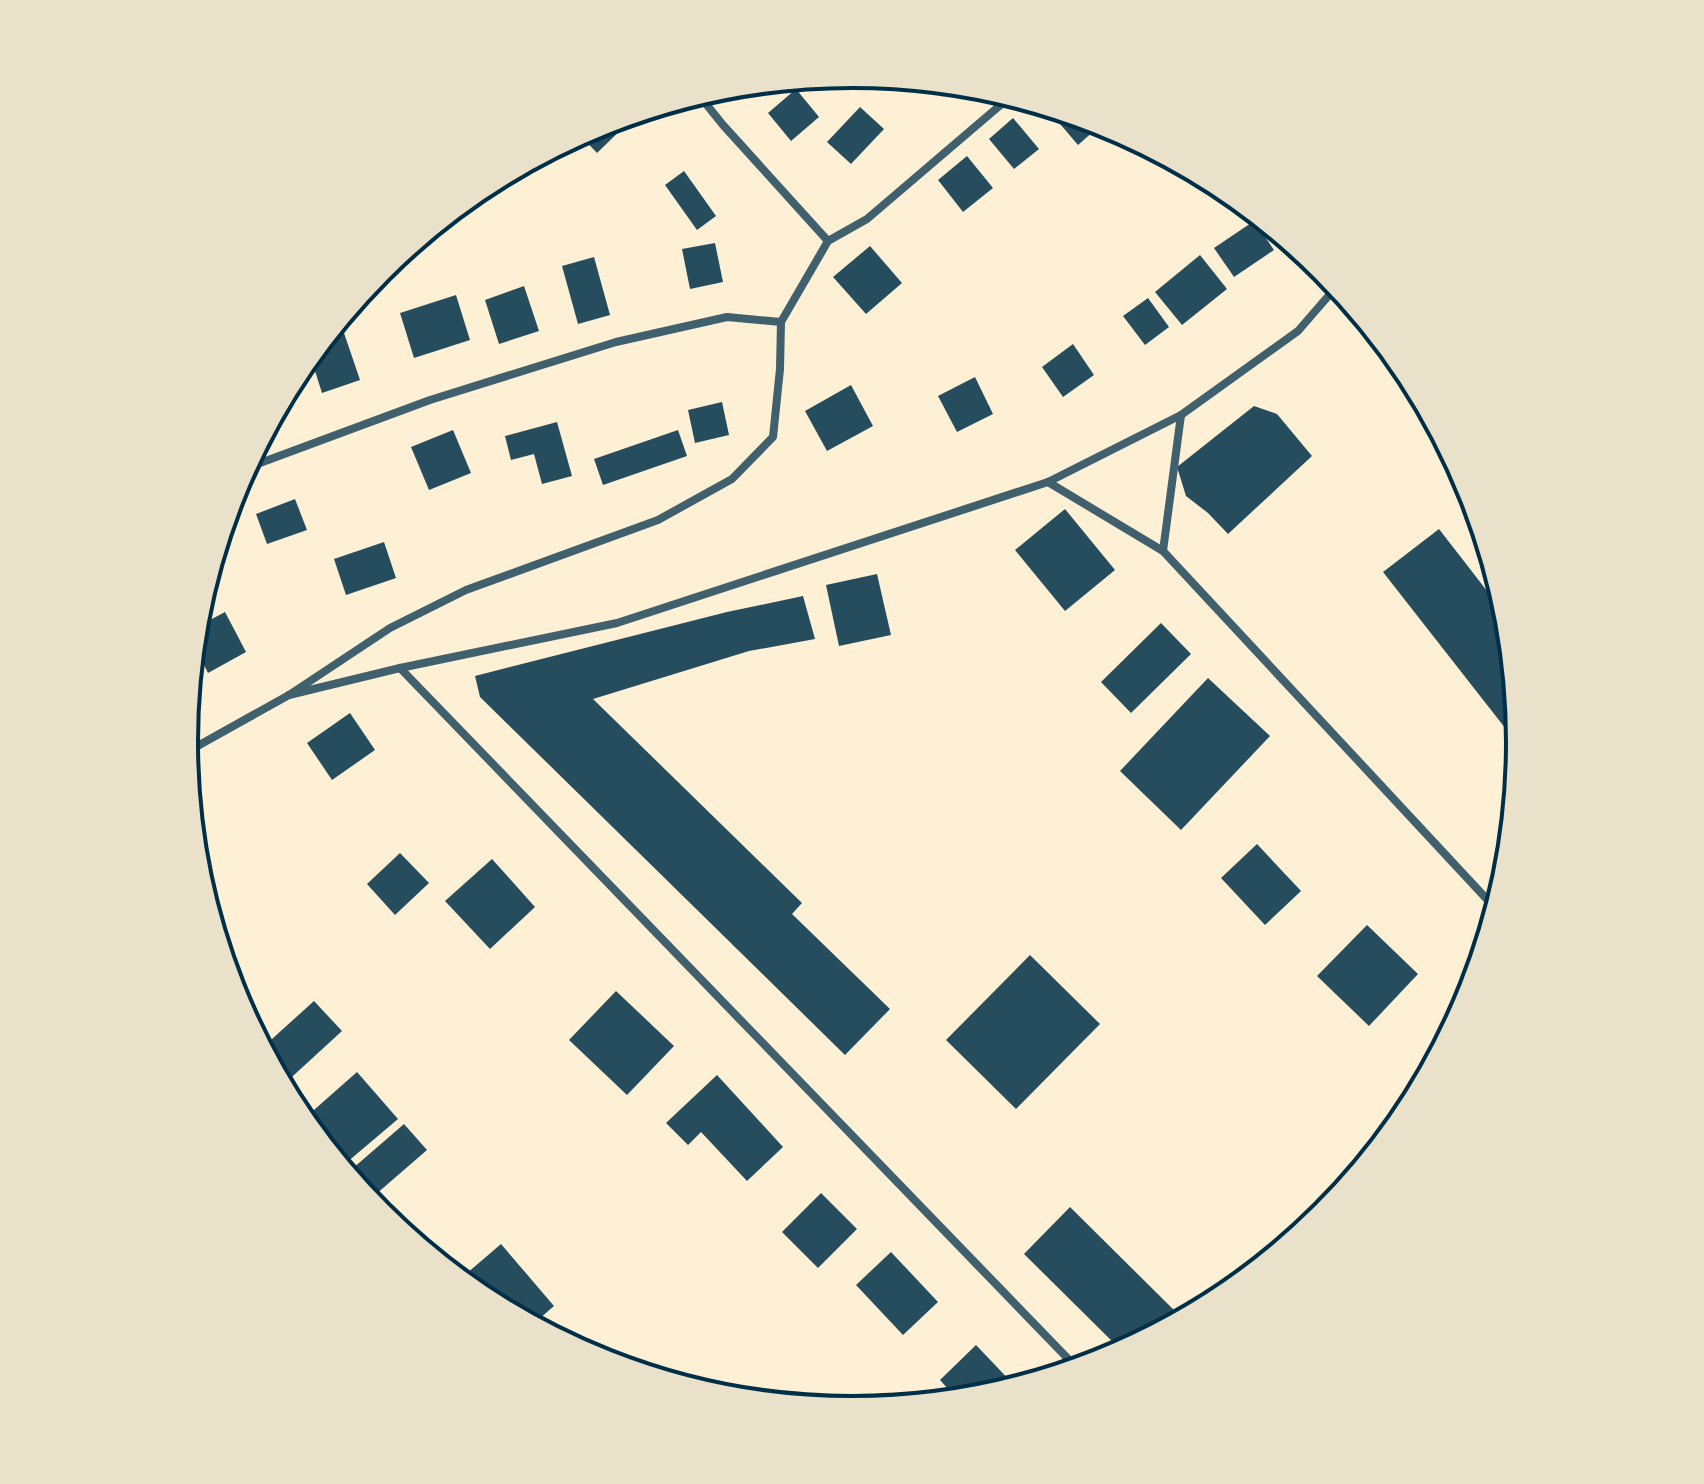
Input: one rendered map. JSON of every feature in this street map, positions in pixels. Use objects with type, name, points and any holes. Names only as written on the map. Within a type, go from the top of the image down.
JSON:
[{"type":"street","points":[[707,105],[828,241]]},
{"type":"street","points":[[198,746],[289,695],[390,628],[466,590],[658,520],[732,479],[773,437],[781,322],[828,241],[867,219],[1000,105]]},
{"type":"street","points":[[289,695],[400,668],[617,623],[1048,482],[1181,415],[1298,331],[1329,295]]},
{"type":"street","points":[[261,463],[430,400],[616,342],[727,317],[781,322]]},
{"type":"street","points":[[1163,551],[1181,415]]},
{"type":"street","points":[[1048,482],[1163,551],[1487,899]]},
{"type":"street","points":[[400,668],[1068,1359]]},
{"type":"building","points":[[797,90],[819,117],[791,141],[768,113]]},
{"type":"building","points":[[860,107],[884,129],[851,164],[827,142]]},
{"type":"building","points":[[1013,118],[1039,149],[1014,169],[989,139]]},
{"type":"building","points":[[1058,122],[1091,134],[1078,145]]},
{"type":"building","points":[[619,132],[597,153],[588,144]]},
{"type":"building","points":[[967,156],[993,188],[963,212],[938,180]]},
{"type":"building","points":[[684,171],[716,216],[697,230],[665,185]]},
{"type":"building","points":[[1250,223],[1262,233],[1274,250],[1234,277],[1214,248]]},
{"type":"building","points":[[715,243],[723,282],[690,289],[682,249]]},
{"type":"building","points":[[870,246],[902,283],[866,314],[833,277]]},
{"type":"building","points":[[1200,255],[1227,289],[1182,325],[1155,292]]},
{"type":"building","points":[[594,257],[610,315],[578,324],[562,266]]},
{"type":"building","points":[[524,286],[539,331],[499,344],[485,300]]},
{"type":"building","points":[[456,295],[470,340],[414,358],[400,313]]},
{"type":"building","points":[[1148,298],[1169,327],[1145,345],[1123,316]]},
{"type":"building","points":[[344,333],[360,380],[322,393],[315,370]]},
{"type":"building","points":[[1073,344],[1094,375],[1063,397],[1042,367]]},
{"type":"building","points":[[975,377],[993,414],[957,432],[938,396]]},
{"type":"building","points":[[851,385],[873,426],[827,451],[805,411]]},
{"type":"building","points":[[722,402],[729,435],[695,443],[688,410]]},
{"type":"building","points":[[1254,406],[1277,414],[1312,456],[1228,534],[1186,496],[1177,467]]},
{"type":"building","points":[[557,422],[572,476],[542,484],[534,454],[511,460],[505,436]]},
{"type":"building","points":[[453,430],[471,473],[429,490],[411,447]]},
{"type":"building","points":[[678,430],[687,456],[603,485],[594,459]]},
{"type":"building","points":[[295,499],[307,530],[267,544],[256,514]]},
{"type":"building","points":[[1065,509],[1115,570],[1065,611],[1015,550]]},
{"type":"building","points":[[1439,529],[1488,593],[1500,657],[1506,729],[1383,572]]},
{"type":"building","points":[[384,542],[396,578],[346,595],[334,559]]},
{"type":"building","points":[[877,574],[891,635],[839,646],[826,585]]},
{"type":"building","points":[[803,596],[815,639],[749,651],[593,699],[802,903],[792,914],[890,1009],[845,1055],[480,697],[475,676],[727,612]]},
{"type":"building","points":[[225,612],[246,652],[208,673],[203,663],[210,620]]},
{"type":"building","points":[[1161,623],[1191,654],[1131,713],[1101,682]]},
{"type":"building","points":[[1208,678],[1270,736],[1181,830],[1120,771]]},
{"type":"building","points":[[350,713],[375,750],[332,780],[307,743]]},
{"type":"building","points":[[1257,844],[1301,891],[1265,925],[1221,878]]},
{"type":"building","points":[[400,853],[429,883],[395,915],[367,884]]},
{"type":"building","points":[[492,859],[535,907],[490,949],[445,901]]},
{"type":"building","points":[[1367,925],[1418,974],[1369,1026],[1317,976]]},
{"type":"building","points":[[1030,955],[1100,1024],[1016,1109],[946,1040]]},
{"type":"building","points":[[616,991],[674,1046],[627,1095],[569,1040]]},
{"type":"building","points":[[314,1001],[342,1031],[291,1078],[270,1041]]},
{"type":"building","points":[[357,1072],[398,1119],[349,1160],[312,1111]]},
{"type":"building","points":[[717,1075],[783,1147],[747,1181],[701,1132],[688,1145],[666,1123]]},
{"type":"building","points":[[404,1124],[427,1150],[378,1192],[355,1167]]},
{"type":"building","points":[[821,1193],[857,1229],[818,1268],[782,1232]]},
{"type":"building","points":[[1070,1207],[1174,1311],[1112,1341],[1024,1254]]},
{"type":"building","points":[[501,1244],[554,1306],[541,1317],[469,1272]]},
{"type":"building","points":[[891,1252],[938,1302],[903,1335],[856,1285]]},
{"type":"building","points":[[976,1345],[1007,1377],[947,1388],[940,1380]]}]
